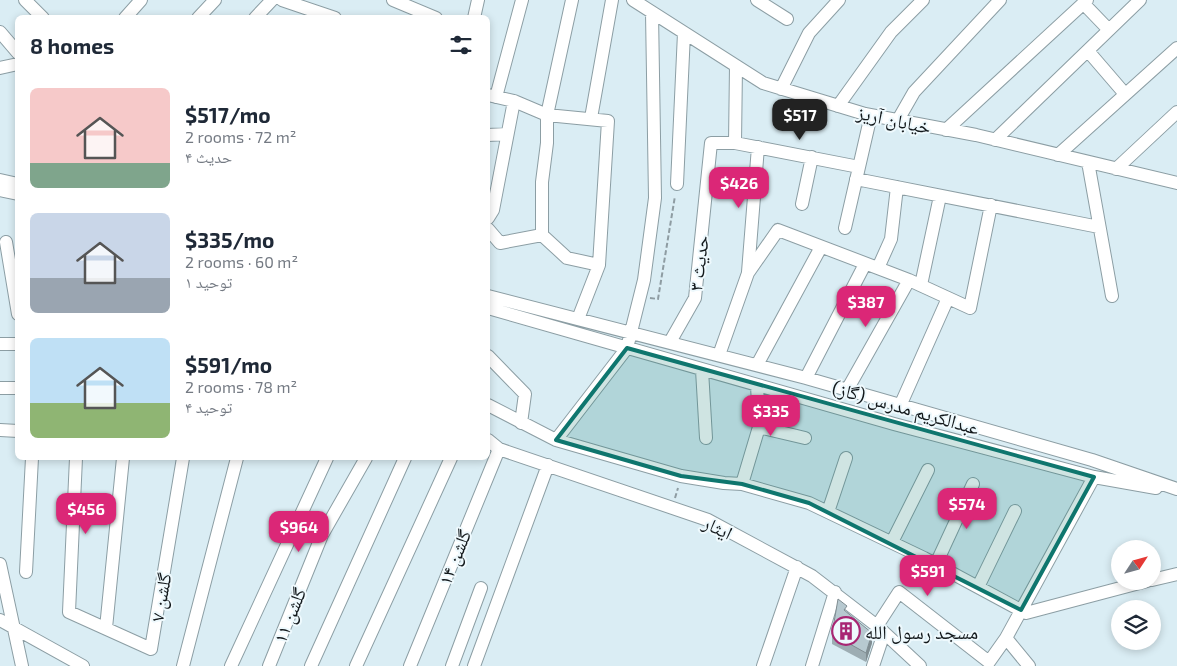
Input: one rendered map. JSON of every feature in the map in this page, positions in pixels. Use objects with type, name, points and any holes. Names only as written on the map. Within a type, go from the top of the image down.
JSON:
[{"type":"street","points":[[25,0],[40,15]]},
{"type":"street","points":[[128,15],[141,0]]},
{"type":"street","points":[[201,15],[215,0]]},
{"type":"street","points":[[258,15],[272,0]]},
{"type":"street","points":[[282,0],[310,14]]},
{"type":"street","points":[[393,0],[429,15]]},
{"type":"street","points":[[475,15],[478,0]]},
{"type":"street","points":[[522,0],[492,96],[514,101],[547,115],[608,121],[599,265],[578,319]]},
{"type":"street","points":[[572,0],[547,115],[547,143],[542,182],[542,236],[567,258],[599,265]]},
{"type":"street","points":[[591,118],[612,0]]},
{"type":"street","name":"خیابان آریز","points":[[633,0],[649,7],[684,33],[763,83],[871,115],[995,140],[1177,183]]},
{"type":"street","points":[[757,0],[787,19]]},
{"type":"street","points":[[781,89],[809,32],[839,0]]},
{"type":"street","points":[[838,106],[891,32],[922,0]]},
{"type":"street","points":[[898,120],[914,92],[1000,0]]},
{"type":"street","points":[[995,140],[1140,0]]},
{"type":"street","points":[[946,130],[1085,2],[1109,30]]},
{"type":"street","points":[[556,440],[627,348],[641,297],[655,198],[649,7]]},
{"type":"street","points":[[0,32],[15,50]]},
{"type":"street","points":[[677,184],[684,33]]},
{"type":"street","points":[[1058,155],[1177,48]]},
{"type":"street","points":[[1088,50],[1126,94]]},
{"type":"street","points":[[0,68],[15,65]]},
{"type":"street","points":[[736,66],[735,143],[812,158],[897,186],[940,196],[1099,227]]},
{"type":"street","points":[[490,215],[493,210],[514,101]]},
{"type":"street","points":[[1116,169],[1177,112]]},
{"type":"street","points":[[845,228],[871,115]]},
{"type":"street","points":[[490,135],[507,134]]},
{"type":"street","name":"حدیث ۳","points":[[670,342],[695,298],[711,143],[735,143]]},
{"type":"street","points":[[748,273],[758,147]]},
{"type":"street","points":[[802,204],[812,158]]},
{"type":"street","points":[[1088,162],[1112,296]]},
{"type":"street","points":[[0,180],[15,183]]},
{"type":"street","points":[[878,268],[891,239],[897,186]]},
{"type":"street","points":[[0,190],[15,193]]},
{"type":"street","points":[[847,390],[915,283],[940,196]]},
{"type":"street","points":[[718,355],[748,273],[778,230],[915,283],[970,308],[991,205]]},
{"type":"street","points":[[490,231],[500,243],[542,236]]},
{"type":"street","points":[[8,242],[15,292]]},
{"type":"street","points":[[757,365],[821,247]]},
{"type":"street","points":[[806,378],[865,264]]},
{"type":"street","name":"عبدالکریم مدرس (گاز)","points":[[490,297],[806,378],[1092,460],[1177,490]]},
{"type":"street","points":[[900,406],[948,298]]},
{"type":"street","name":"عبدالکریم مدرس (گاز)","points":[[490,309],[702,370],[1094,477],[1177,490]]},
{"type":"street","points":[[0,344],[15,344]]},
{"type":"street","points":[[490,358],[525,394],[521,423]]},
{"type":"street","points":[[702,370],[706,438]]},
{"type":"street","points":[[742,484],[759,427],[756,385]]},
{"type":"street","points":[[0,388],[15,388]]},
{"type":"street","points":[[490,406],[556,440],[681,476],[724,484],[742,484],[809,502],[936,564],[1026,613],[1113,590]]},
{"type":"street","points":[[759,427],[805,438]]},
{"type":"street","points":[[0,430],[15,431]]},
{"type":"street","name":"ایثار","points":[[490,442],[499,449],[708,520],[797,568],[835,592],[880,629],[920,666]]},
{"type":"street","name":"گلشن ۱۴","points":[[410,666],[499,449]]},
{"type":"street","points":[[828,512],[846,458]]},
{"type":"street","points":[[26,572],[32,460]]},
{"type":"street","name":"گلشن ۷","points":[[76,460],[69,612],[151,649],[183,460]]},
{"type":"street","points":[[106,628],[123,460]]},
{"type":"street","points":[[183,666],[236,460]]},
{"type":"street","points":[[231,666],[321,460]]},
{"type":"street","name":"گلشن ۱۱","points":[[269,666],[322,534],[365,460]]},
{"type":"street","points":[[311,666],[404,460]]},
{"type":"street","points":[[356,666],[450,460]]},
{"type":"street","points":[[474,666],[548,466]]},
{"type":"street","points":[[892,542],[928,470]]},
{"type":"street","points":[[873,666],[880,629],[899,592],[989,662],[1006,638],[1094,477]]},
{"type":"street","points":[[936,564],[973,484]]},
{"type":"street","points":[[978,587],[1014,511]]},
{"type":"street","points":[[0,564],[22,666]]},
{"type":"street","points":[[763,666],[797,568]]},
{"type":"street","points":[[1161,578],[1177,574]]},
{"type":"street","points":[[452,666],[482,588]]},
{"type":"street","points":[[812,666],[835,592]]},
{"type":"street","points":[[0,620],[83,666]]},
{"type":"street","points":[[1006,638],[1029,666]]},
{"type":"path","points":[[641,297],[658,299],[677,184]]},
{"type":"path","points":[[672,508],[681,476]]},
{"type":"highlighted area","points":[[627,348],[1094,477],[1021,610],[809,503],[742,484],[681,476],[556,440]]},
{"type":"building","name":"مسجد رسول الله","points":[[838,599],[847,606],[844,610],[872,633],[866,653],[832,634]]},
{"type":"place","name":"مسجد رسول الله","points":[[846,631]]}]
